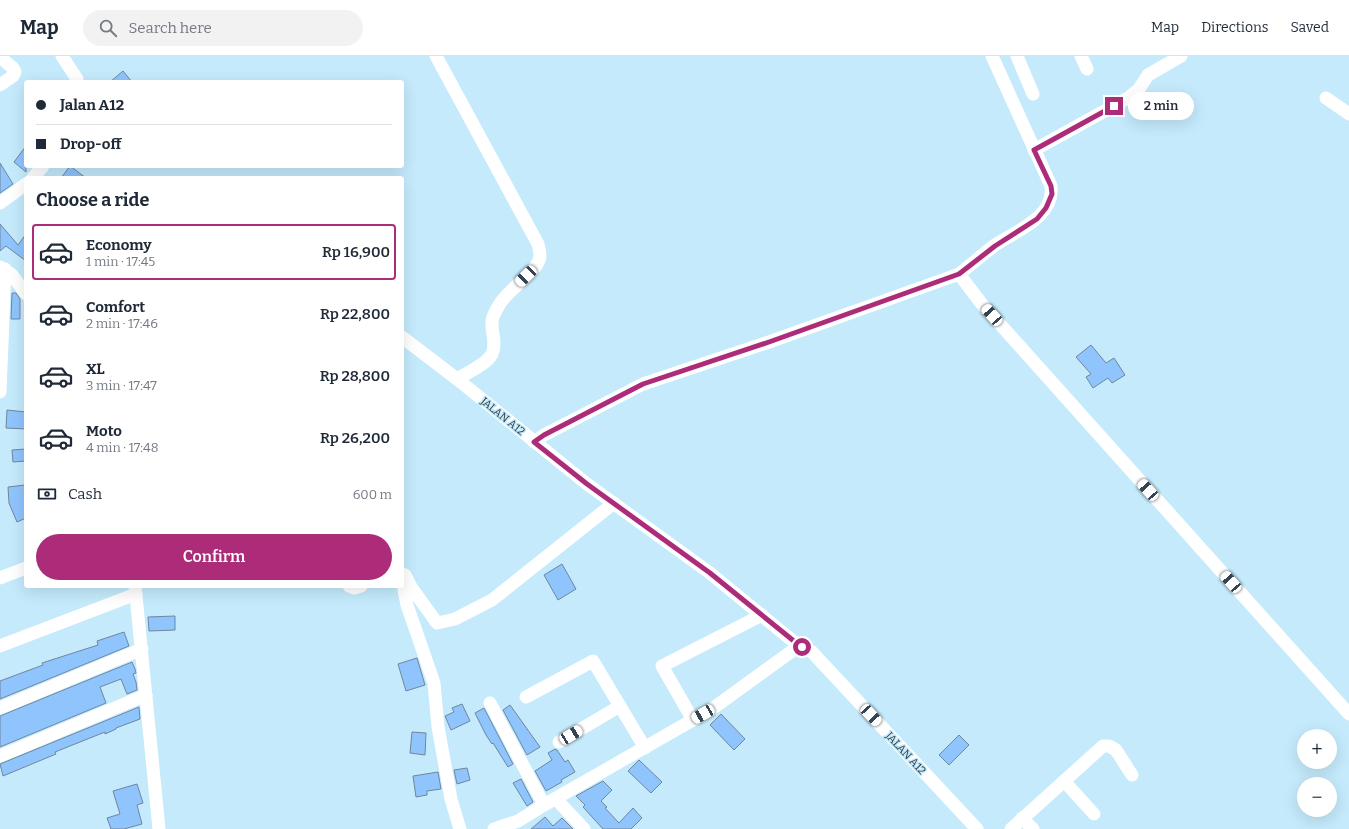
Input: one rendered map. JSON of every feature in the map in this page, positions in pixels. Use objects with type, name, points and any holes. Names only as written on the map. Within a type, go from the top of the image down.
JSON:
[{"type":"street","points":[[62,56],[77,79]]},
{"type":"street","points":[[436,56],[538,244],[540,252],[540,257],[535,268],[508,293],[492,319],[494,350],[492,355],[486,361],[457,379]]},
{"type":"street","points":[[534,442],[544,435],[643,384],[769,342],[959,274],[995,246],[1037,219],[1046,208],[1052,194],[1051,186],[992,56]]},
{"type":"street","points":[[1016,56],[1033,94]]},
{"type":"street","points":[[1082,56],[1087,68]]},
{"type":"street","points":[[1034,150],[1128,98],[1139,89],[1148,75],[1181,56]]},
{"type":"street","points":[[0,57],[13,68],[15,72],[13,76],[0,85]]},
{"type":"street","points":[[1326,98],[1349,114]]},
{"type":"street","points":[[35,176],[41,168]]},
{"type":"street","points":[[0,203],[24,185]]},
{"type":"street","points":[[2,268],[12,274],[24,291]]},
{"type":"street","points":[[0,392],[2,268]]},
{"type":"street","points":[[959,274],[981,303],[1349,714]]},
{"type":"street","name":"JALAN A12","points":[[404,338],[587,484],[710,573],[800,646],[812,652],[977,829]]},
{"type":"street","points":[[404,575],[437,623],[455,618],[492,600],[614,503]]},
{"type":"street","points":[[0,578],[24,569]]},
{"type":"street","points":[[411,587],[407,586],[404,590],[407,605],[434,683],[438,727],[451,798],[460,829]]},
{"type":"street","points":[[0,646],[135,590],[159,829]]},
{"type":"street","points":[[693,720],[662,666],[762,615]]},
{"type":"street","points":[[494,829],[522,825],[550,802],[712,709],[800,646]]},
{"type":"street","points":[[0,708],[142,649]]},
{"type":"street","points":[[526,697],[593,661],[645,748]]},
{"type":"street","points":[[0,756],[146,695]]},
{"type":"street","points":[[490,703],[550,802],[584,829]]},
{"type":"street","points":[[559,742],[620,706]]},
{"type":"street","points":[[1011,829],[1103,746],[1108,746],[1116,750],[1132,775]]},
{"type":"street","points":[[1064,780],[1094,814]]},
{"type":"street","points":[[1022,818],[1033,829]]},
{"type":"building","points":[[123,71],[130,80],[112,80]]},
{"type":"building","points":[[24,149],[24,168],[26,168],[26,172],[14,162]]},
{"type":"building","points":[[0,163],[13,184],[0,193]]},
{"type":"building","points":[[68,168],[73,168],[83,176],[62,176]]},
{"type":"building","points":[[0,224],[18,245],[24,237],[24,260],[6,246],[0,251]]},
{"type":"building","points":[[12,293],[16,293],[20,299],[20,319],[11,319]]},
{"type":"building","points":[[1091,345],[1106,363],[1114,358],[1125,375],[1112,383],[1108,378],[1093,388],[1086,377],[1091,374],[1076,357]]},
{"type":"building","points":[[7,410],[24,412],[24,429],[6,428]]},
{"type":"building","points":[[24,449],[24,461],[13,462],[12,450]]},
{"type":"building","points":[[24,485],[24,519],[17,522],[9,503],[8,487]]},
{"type":"building","points":[[562,564],[576,589],[558,600],[544,575]]},
{"type":"building","points":[[175,616],[175,630],[149,631],[148,617]]},
{"type":"building","points":[[124,632],[129,646],[0,699],[0,681],[43,665],[42,663],[98,645],[97,641]]},
{"type":"building","points":[[417,658],[425,685],[406,691],[398,664]]},
{"type":"building","points":[[132,662],[136,673],[133,674],[137,690],[127,694],[121,679],[100,687],[106,703],[0,747],[0,716]]},
{"type":"building","points":[[462,704],[470,721],[451,730],[445,716],[454,712],[452,708]]},
{"type":"building","points":[[510,705],[540,747],[527,755],[503,710]]},
{"type":"building","points":[[139,707],[140,719],[105,734],[105,732],[55,752],[56,754],[3,776],[0,764]]},
{"type":"building","points":[[484,708],[513,764],[508,767],[493,743],[492,744],[486,735],[475,713]]},
{"type":"building","points":[[721,714],[745,739],[734,750],[710,725]]},
{"type":"building","points":[[412,732],[426,733],[425,755],[410,753]]},
{"type":"building","points":[[959,735],[969,745],[949,765],[939,755]]},
{"type":"building","points":[[555,749],[565,762],[568,760],[575,772],[561,780],[562,782],[546,791],[535,771],[552,760],[548,753]]},
{"type":"building","points":[[639,760],[662,782],[651,793],[628,771]]},
{"type":"building","points":[[467,768],[470,780],[457,784],[454,770]]},
{"type":"building","points":[[438,772],[441,789],[427,791],[427,795],[416,797],[413,776]]},
{"type":"building","points":[[521,779],[533,802],[527,806],[513,783]]},
{"type":"building","points":[[603,781],[612,790],[601,801],[607,807],[605,808],[619,823],[633,808],[642,818],[631,829],[603,829],[583,807],[585,805],[576,796]]},
{"type":"building","points":[[137,784],[143,803],[137,805],[142,824],[124,829],[111,829],[107,818],[120,814],[113,791]]},
{"type":"building","points":[[545,817],[553,826],[562,818],[573,829],[531,829]]},
{"type":"route","points":[[802,647],[710,573],[587,484],[534,442],[544,435],[643,384],[769,342],[959,274],[995,246],[1037,219],[1046,208],[1052,194],[1051,186],[1034,150],[1114,106]]}]
